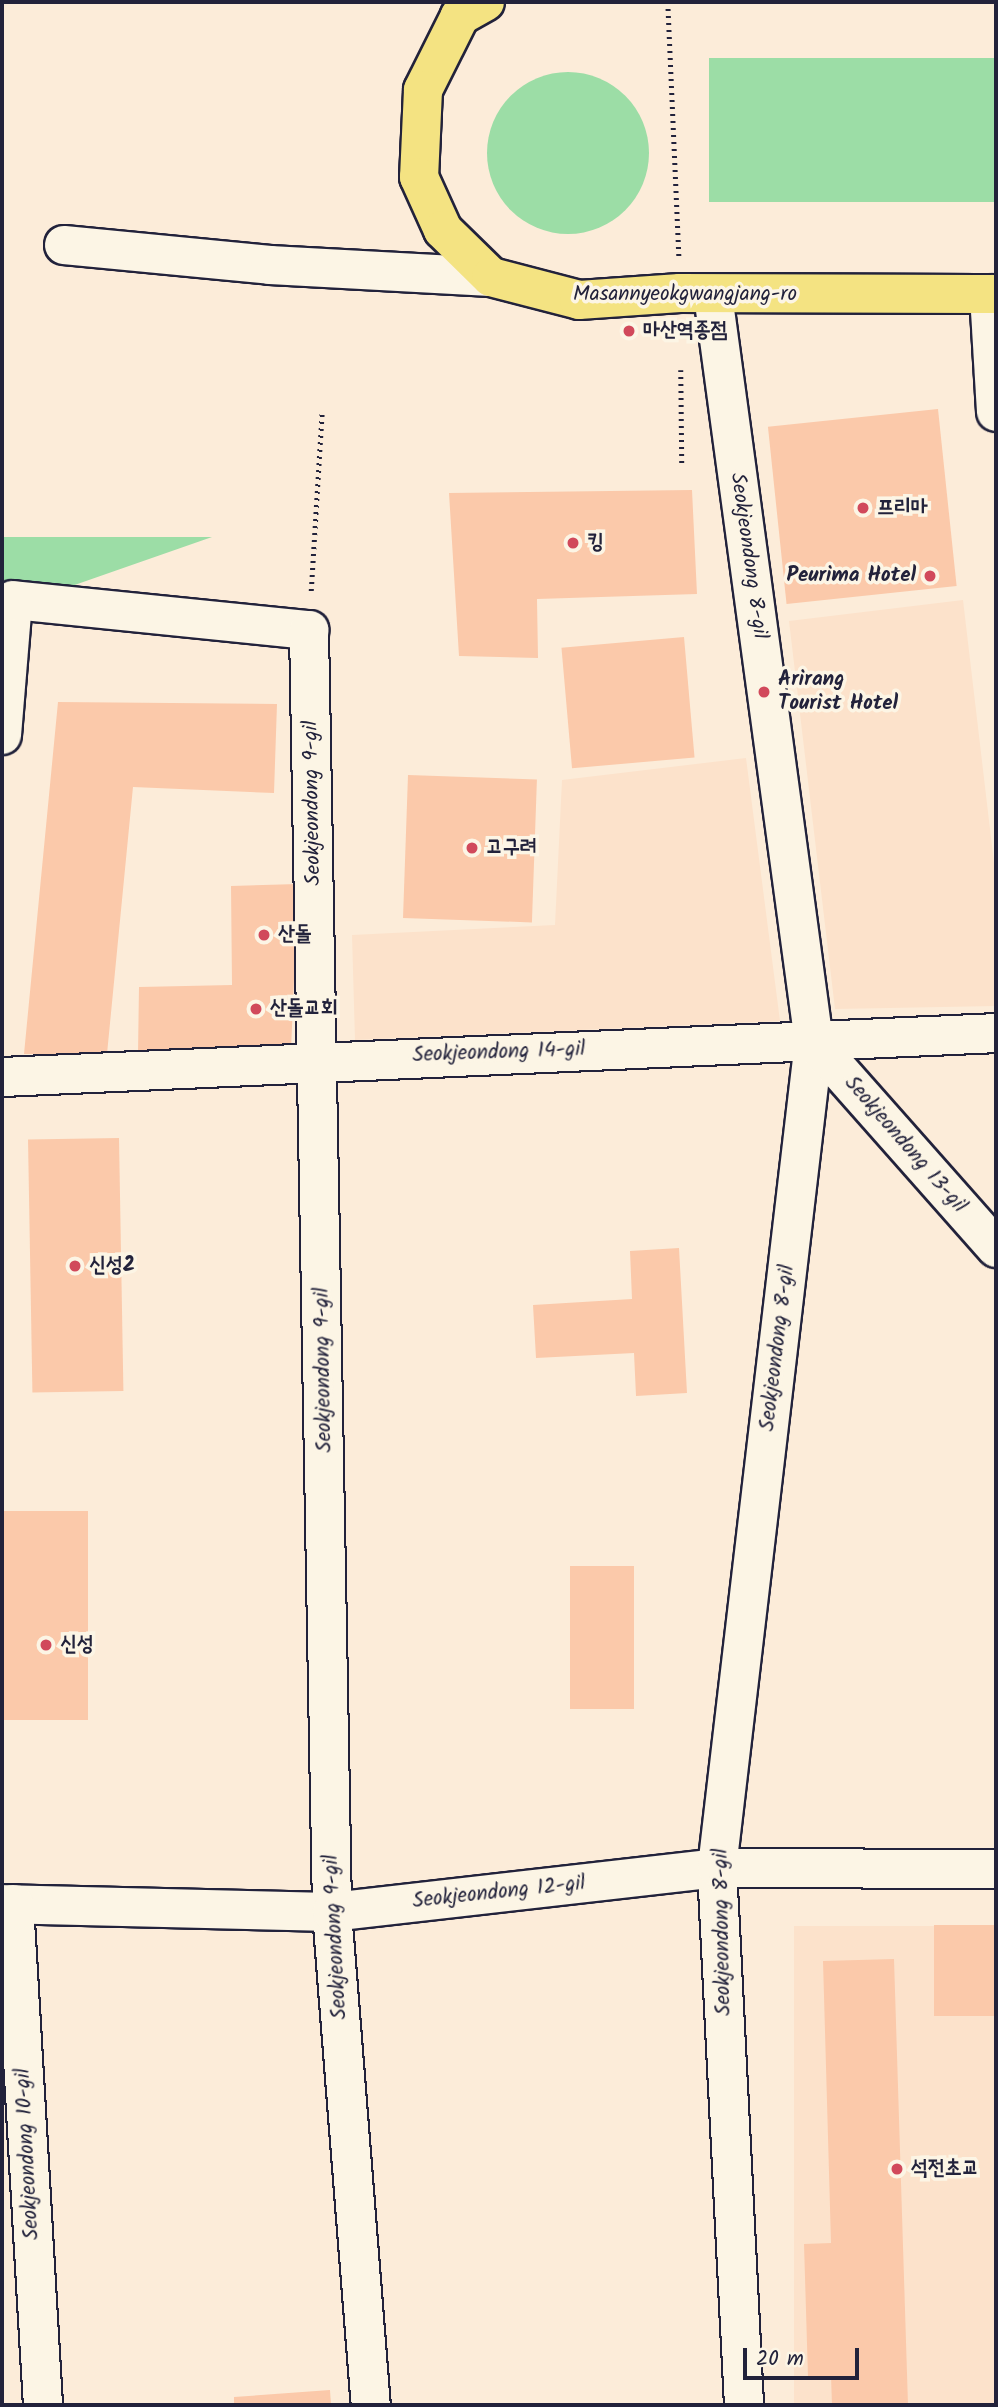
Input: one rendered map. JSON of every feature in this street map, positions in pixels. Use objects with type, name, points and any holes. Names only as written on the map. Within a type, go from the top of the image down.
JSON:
[{"type":"main road","name":"Masannyeokgwangjang-ro","points":[[485,2],[460,16],[423,90],[419,177],[443,230],[491,277],[579,300],[696,294],[994,293]]},
{"type":"street","points":[[64,245],[270,265],[491,277]]},
{"type":"street","points":[[994,293],[996,412]]},
{"type":"street","name":"Seokjeondong 8-gil","points":[[696,294],[814,1042],[717,1868],[744,2405]]},
{"type":"street","points":[[2,735],[13,600],[309,631]]},
{"type":"street","name":"Seokjeondong 9-gil","points":[[309,631],[319,1060],[332,1912],[371,2405]]},
{"type":"street","name":"Seokjeondong 14-gil","points":[[2,1077],[319,1060],[996,1033]]},
{"type":"street","name":"Seokjeondong 13-gil","points":[[814,1042],[996,1248]]},
{"type":"street","name":"Seokjeondong 12-gil","points":[[8,1904],[332,1912],[717,1868],[996,1869]]},
{"type":"street","name":"Seokjeondong 10-gil","points":[[8,1904],[43,2405]]},
{"type":"path","points":[[668,2],[696,294]]},
{"type":"path","points":[[681,361],[682,466]]},
{"type":"path","points":[[309,631],[322,411]]},
{"type":"shaded area","points":[[963,600],[996,880],[996,1006],[835,1009],[789,621]]},
{"type":"shaded area","points":[[746,758],[780,1021],[355,1040],[352,935],[555,925],[562,780]]},
{"type":"shaded area","name":"석전초교","points":[[794,1926],[996,1926],[996,2405],[794,2405]]},
{"type":"green space","points":[[709,58],[996,58],[996,202],[709,202]]},
{"type":"green space","points":[[568,72],[599,78],[625,96],[643,122],[649,153],[643,184],[625,210],[599,228],[568,234],[537,228],[511,210],[493,184],[487,153],[493,122],[511,96],[537,78]]},
{"type":"green space","points":[[2,537],[212,537],[3,610],[2,616]]},
{"type":"building","name":"프리마","points":[[938,409],[957,586],[787,604],[768,427]]},
{"type":"building","name":"킹","points":[[692,490],[697,594],[537,599],[538,658],[459,656],[449,493]]},
{"type":"building","points":[[684,637],[695,758],[572,768],[561,648]]},
{"type":"building","points":[[58,702],[277,704],[274,793],[133,787],[107,1054],[24,1054]]},
{"type":"building","name":"고구려","points":[[408,775],[537,780],[532,922],[403,918]]},
{"type":"building","name":"산돌","points":[[298,884],[291,1050],[138,1053],[139,987],[232,985],[231,886]]},
{"type":"building","name":"신성2","points":[[119,1138],[123,1391],[32,1393],[28,1140]]},
{"type":"building","points":[[679,1248],[687,1393],[636,1396],[634,1353],[536,1358],[533,1305],[632,1299],[630,1251]]},
{"type":"building","name":"신성","points":[[4,1511],[88,1511],[88,1720],[4,1720]]},
{"type":"building","points":[[570,1566],[634,1566],[634,1709],[570,1709]]},
{"type":"building","points":[[934,1925],[996,1925],[996,2016],[934,2016]]},
{"type":"building","name":"석전초교","points":[[894,1959],[908,2405],[832,2405],[831,2376],[808,2377],[804,2244],[831,2243],[823,1961]]},
{"type":"building","points":[[330,2390],[331,2405],[234,2405],[234,2397]]},
{"type":"place","name":"마산역종점","points":[[629,331]]},
{"type":"place","name":"프리마","points":[[863,508]]},
{"type":"place","name":"킹","points":[[573,543]]},
{"type":"place","name":"Peurima Hotel","points":[[930,576]]},
{"type":"place","name":"Arirang Tourist Hotel","points":[[764,692]]},
{"type":"place","name":"고구려","points":[[472,848]]},
{"type":"place","name":"산돌","points":[[264,935]]},
{"type":"place","name":"산돌교회","points":[[256,1009]]},
{"type":"place","name":"신성2","points":[[75,1266]]},
{"type":"place","name":"신성","points":[[46,1645]]},
{"type":"place","name":"석전초교","points":[[897,2169]]}]
